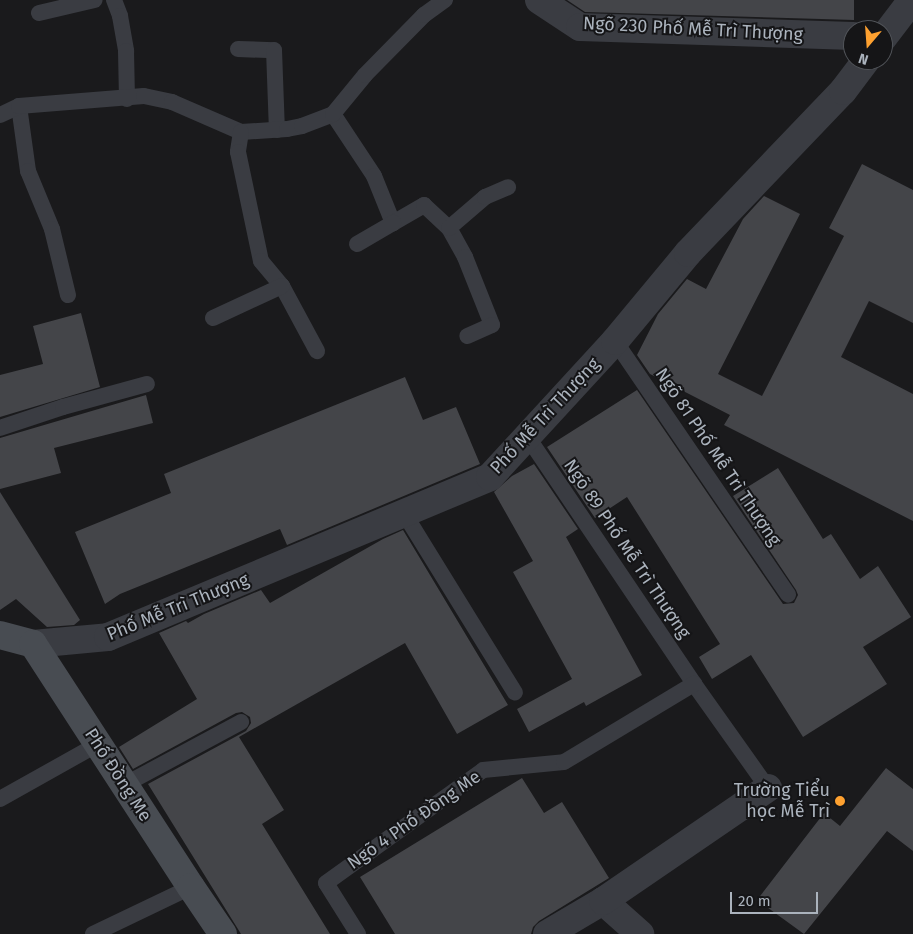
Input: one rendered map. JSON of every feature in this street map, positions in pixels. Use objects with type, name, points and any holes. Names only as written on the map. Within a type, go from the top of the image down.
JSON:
[{"type":"street","name":"Ngõ 230 Phố Mễ Trì Thượng","points":[[539,0],[580,26],[843,36]]},
{"type":"street","points":[[893,25],[912,0]]},
{"type":"street","name":"Phố Mễ Trì Thượng","points":[[34,644],[108,637],[490,477],[615,341],[688,253],[843,91],[859,70]]},
{"type":"street","points":[[0,635],[34,644]]},
{"type":"street","name":"Phố Đồng Me","points":[[34,644],[190,887],[223,934]]},
{"type":"street","points":[[547,934],[603,901],[768,788]]},
{"type":"street","points":[[603,901],[640,934]]},
{"type":"lane","points":[[39,13],[95,0]]},
{"type":"lane","points":[[114,0],[120,16],[126,51],[127,99]]},
{"type":"lane","points":[[0,115],[19,106],[127,99],[144,96],[172,102],[241,132],[277,130],[302,126],[333,114],[359,82],[418,21],[445,0]]},
{"type":"lane","points":[[238,49],[274,50],[277,130]]},
{"type":"lane","points":[[19,106],[28,171],[52,229],[68,295]]},
{"type":"lane","points":[[333,114],[374,176],[393,223]]},
{"type":"lane","points":[[241,132],[238,152],[260,261],[282,286],[317,351]]},
{"type":"lane","points":[[449,228],[485,197],[508,187]]},
{"type":"lane","points":[[357,244],[424,205],[449,228],[464,257],[492,325],[467,336]]},
{"type":"lane","points":[[213,318],[282,286]]},
{"type":"lane","name":"Ngõ 81 Phố Mễ Trì Thượng","points":[[615,341],[788,596]]},
{"type":"lane","points":[[0,428],[63,407],[147,384]]},
{"type":"lane","name":"Ngõ 89 Phố Mễ Trì Thượng","points":[[527,436],[694,684],[768,788]]},
{"type":"lane","points":[[404,513],[515,693]]},
{"type":"lane","name":"Ngõ 4 Phố Đồng Me","points":[[358,934],[326,883],[483,770],[564,762],[694,684]]},
{"type":"lane","points":[[124,785],[241,722]]},
{"type":"lane","points":[[0,799],[98,744]]},
{"type":"lane","points":[[94,934],[190,887]]},
{"type":"building","points":[[567,0],[854,0],[854,20],[585,12]]},
{"type":"building","points":[[862,164],[913,190],[913,323],[869,301],[841,357],[913,394],[913,521],[724,425],[730,415],[650,374],[637,355],[658,314],[687,279],[706,289],[743,219],[764,196],[800,214],[718,374],[762,396],[844,236],[829,228]]},
{"type":"building","points":[[81,313],[100,387],[0,417],[0,375],[43,364],[33,326]]},
{"type":"building","points":[[405,377],[423,420],[456,407],[480,464],[287,545],[280,529],[120,594],[105,604],[75,532],[171,493],[164,474]]},
{"type":"building","points":[[637,390],[783,604],[794,603],[798,595],[796,590],[733,496],[778,468],[823,539],[831,534],[860,579],[878,566],[911,617],[863,647],[887,684],[803,737],[751,655],[712,679],[699,657],[720,644],[627,497],[595,518],[547,447]]},
{"type":"building","points":[[146,395],[153,423],[54,448],[61,473],[0,489],[0,438]]},
{"type":"building","points":[[534,464],[578,529],[566,537],[642,675],[586,706],[584,702],[529,732],[517,709],[572,679],[513,572],[533,561],[494,492],[512,476]]},
{"type":"building","points":[[0,492],[80,620],[74,625],[47,627],[16,599],[0,610]]},
{"type":"building","points":[[403,530],[508,705],[457,734],[405,643],[239,737],[284,810],[262,824],[330,934],[241,934],[148,784],[246,731],[251,723],[250,717],[242,712],[236,713],[133,769],[119,747],[197,699],[159,633],[186,621],[188,623],[204,614],[261,590],[270,603],[383,539]]},
{"type":"building","points":[[886,768],[913,789],[913,851],[887,831],[804,934],[757,900],[824,813],[840,826]]},
{"type":"building","points":[[522,778],[544,813],[562,802],[609,878],[539,921],[533,927],[531,934],[395,934],[360,877]]},
{"type":"place","name":"Trường Tiểu học Mễ Trì","points":[[840,801]]}]
